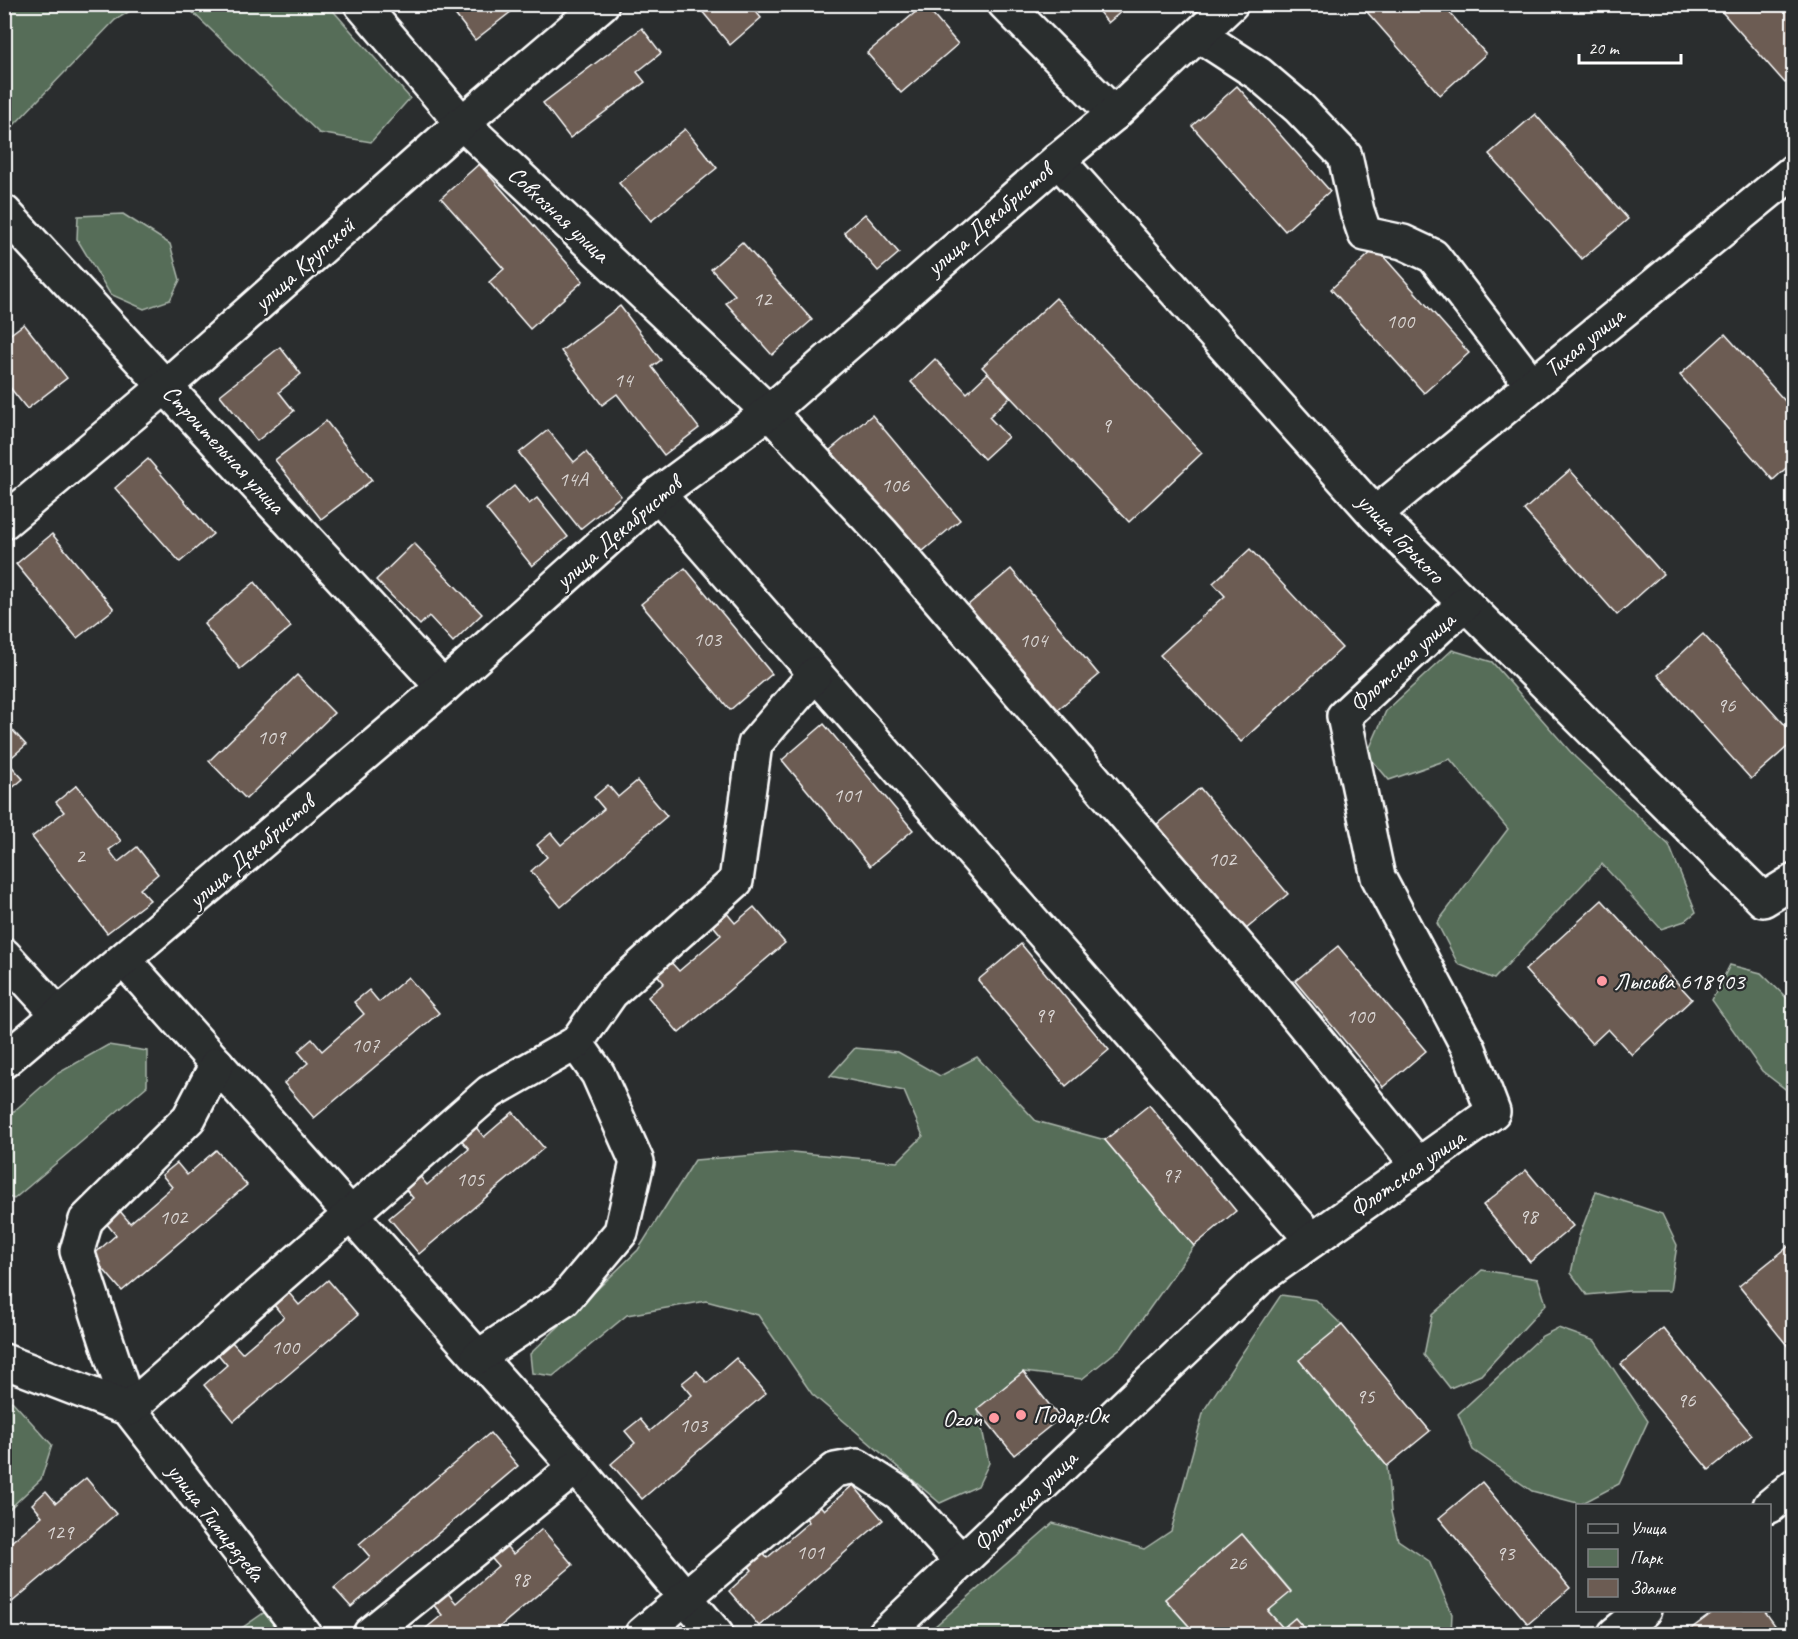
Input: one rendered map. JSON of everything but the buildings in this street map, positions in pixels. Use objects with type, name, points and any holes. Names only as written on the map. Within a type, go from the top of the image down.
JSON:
[{"type":"street","name":"Совхозная улица","points":[[361,4],[462,123],[769,412],[905,560],[1279,994],[1418,1165]]},
{"type":"street","name":"улица Крупской","points":[[4,522],[166,386],[462,123],[602,4]]},
{"type":"street","points":[[1005,4],[1114,114]]},
{"type":"street","name":"улица Декабристов","points":[[4,1061],[443,687],[658,494],[769,412],[1114,114],[1231,4]]},
{"type":"street","points":[[1198,35],[1259,74],[1299,108],[1345,156],[1357,211],[1365,234],[1404,242],[1433,256],[1532,385]]},
{"type":"street","name":"улица Горького","points":[[1058,160],[1375,514],[1763,900],[1794,881]]},
{"type":"street","name":"Тихая улица","points":[[1375,514],[1794,171]]},
{"type":"street","name":"Строительная улица","points":[[4,212],[443,687]]},
{"type":"street","points":[[658,494],[1312,1240]]},
{"type":"street","name":"Флотская улица","points":[[885,1635],[1263,1275],[1493,1112],[1469,1049],[1378,877],[1344,716],[1465,603]]},
{"type":"street","points":[[129,1409],[489,1092],[576,1043],[611,993],[736,881],[755,744],[815,674]]},
{"type":"street","points":[[4,955],[58,1014]]},
{"type":"street","points":[[124,960],[576,1467],[716,1635]]},
{"type":"street","points":[[478,1357],[564,1300],[621,1232],[637,1162],[598,1074],[576,1043]]},
{"type":"street","points":[[129,1409],[77,1251],[86,1220],[189,1118],[217,1064]]},
{"type":"street","points":[[4,1361],[129,1409]]},
{"type":"street","name":"улица Тимирязева","points":[[129,1409],[304,1635]]},
{"type":"street","points":[[642,1635],[835,1470],[857,1466],[899,1493],[961,1562]]},
{"type":"street","points":[[370,1635],[576,1467]]},
{"type":"street","points":[[1771,1505],[1794,1486]]},
{"type":"street","points":[[1615,1635],[1643,1612]]},
{"type":"green space","points":[[5,4],[140,5],[115,20],[14,125],[5,124]]},
{"type":"green space","points":[[185,5],[328,5],[410,98],[371,142],[319,133]]},
{"type":"green space","points":[[123,214],[170,244],[180,280],[170,300],[144,309],[110,294],[77,239],[78,216]]},
{"type":"green space","points":[[1452,650],[1492,662],[1575,757],[1669,845],[1696,912],[1685,921],[1661,929],[1602,864],[1494,979],[1458,964],[1437,923],[1508,829],[1450,759],[1389,780],[1367,754],[1386,711]]},
{"type":"green space","points":[[1730,965],[1761,973],[1793,1004],[1793,1095],[1762,1071],[1712,1000]]},
{"type":"green space","points":[[108,1045],[147,1051],[147,1086],[14,1199],[5,1196],[5,1119],[55,1075]]},
{"type":"green space","points":[[855,1048],[898,1052],[940,1076],[977,1057],[1036,1121],[1105,1140],[1194,1246],[1123,1346],[1082,1379],[1024,1372],[978,1409],[989,1463],[978,1486],[940,1503],[812,1394],[758,1315],[706,1301],[627,1315],[553,1376],[532,1373],[530,1354],[638,1250],[695,1160],[792,1152],[897,1162],[923,1136],[904,1091],[830,1076]]},
{"type":"green space","points":[[1596,1192],[1662,1214],[1677,1245],[1670,1291],[1629,1291],[1587,1295],[1571,1273],[1578,1239]]},
{"type":"green space","points":[[1482,1270],[1538,1279],[1546,1304],[1481,1375],[1450,1388],[1424,1355],[1432,1315]]},
{"type":"green space","points":[[1281,1295],[1316,1300],[1342,1325],[1300,1361],[1387,1466],[1391,1512],[1398,1540],[1429,1561],[1452,1614],[1451,1634],[1309,1634],[1295,1618],[1283,1628],[1268,1611],[1291,1591],[1242,1534],[1165,1599],[1196,1634],[926,1634],[1053,1523],[1144,1549],[1171,1531],[1204,1410]]},
{"type":"green space","points":[[1558,1328],[1595,1341],[1648,1421],[1619,1484],[1581,1504],[1532,1491],[1473,1450],[1458,1414],[1542,1336]]},
{"type":"green space","points":[[5,1398],[13,1402],[52,1445],[41,1479],[5,1513]]},
{"type":"green space","points":[[265,1612],[284,1634],[237,1634],[236,1632]]},
{"type":"place","name":"Лысьва 618903","points":[[1602,981]]},
{"type":"place","name":"Подар.Ок","points":[[1021,1415]]},
{"type":"place","name":"Ozon","points":[[994,1418]]}]
